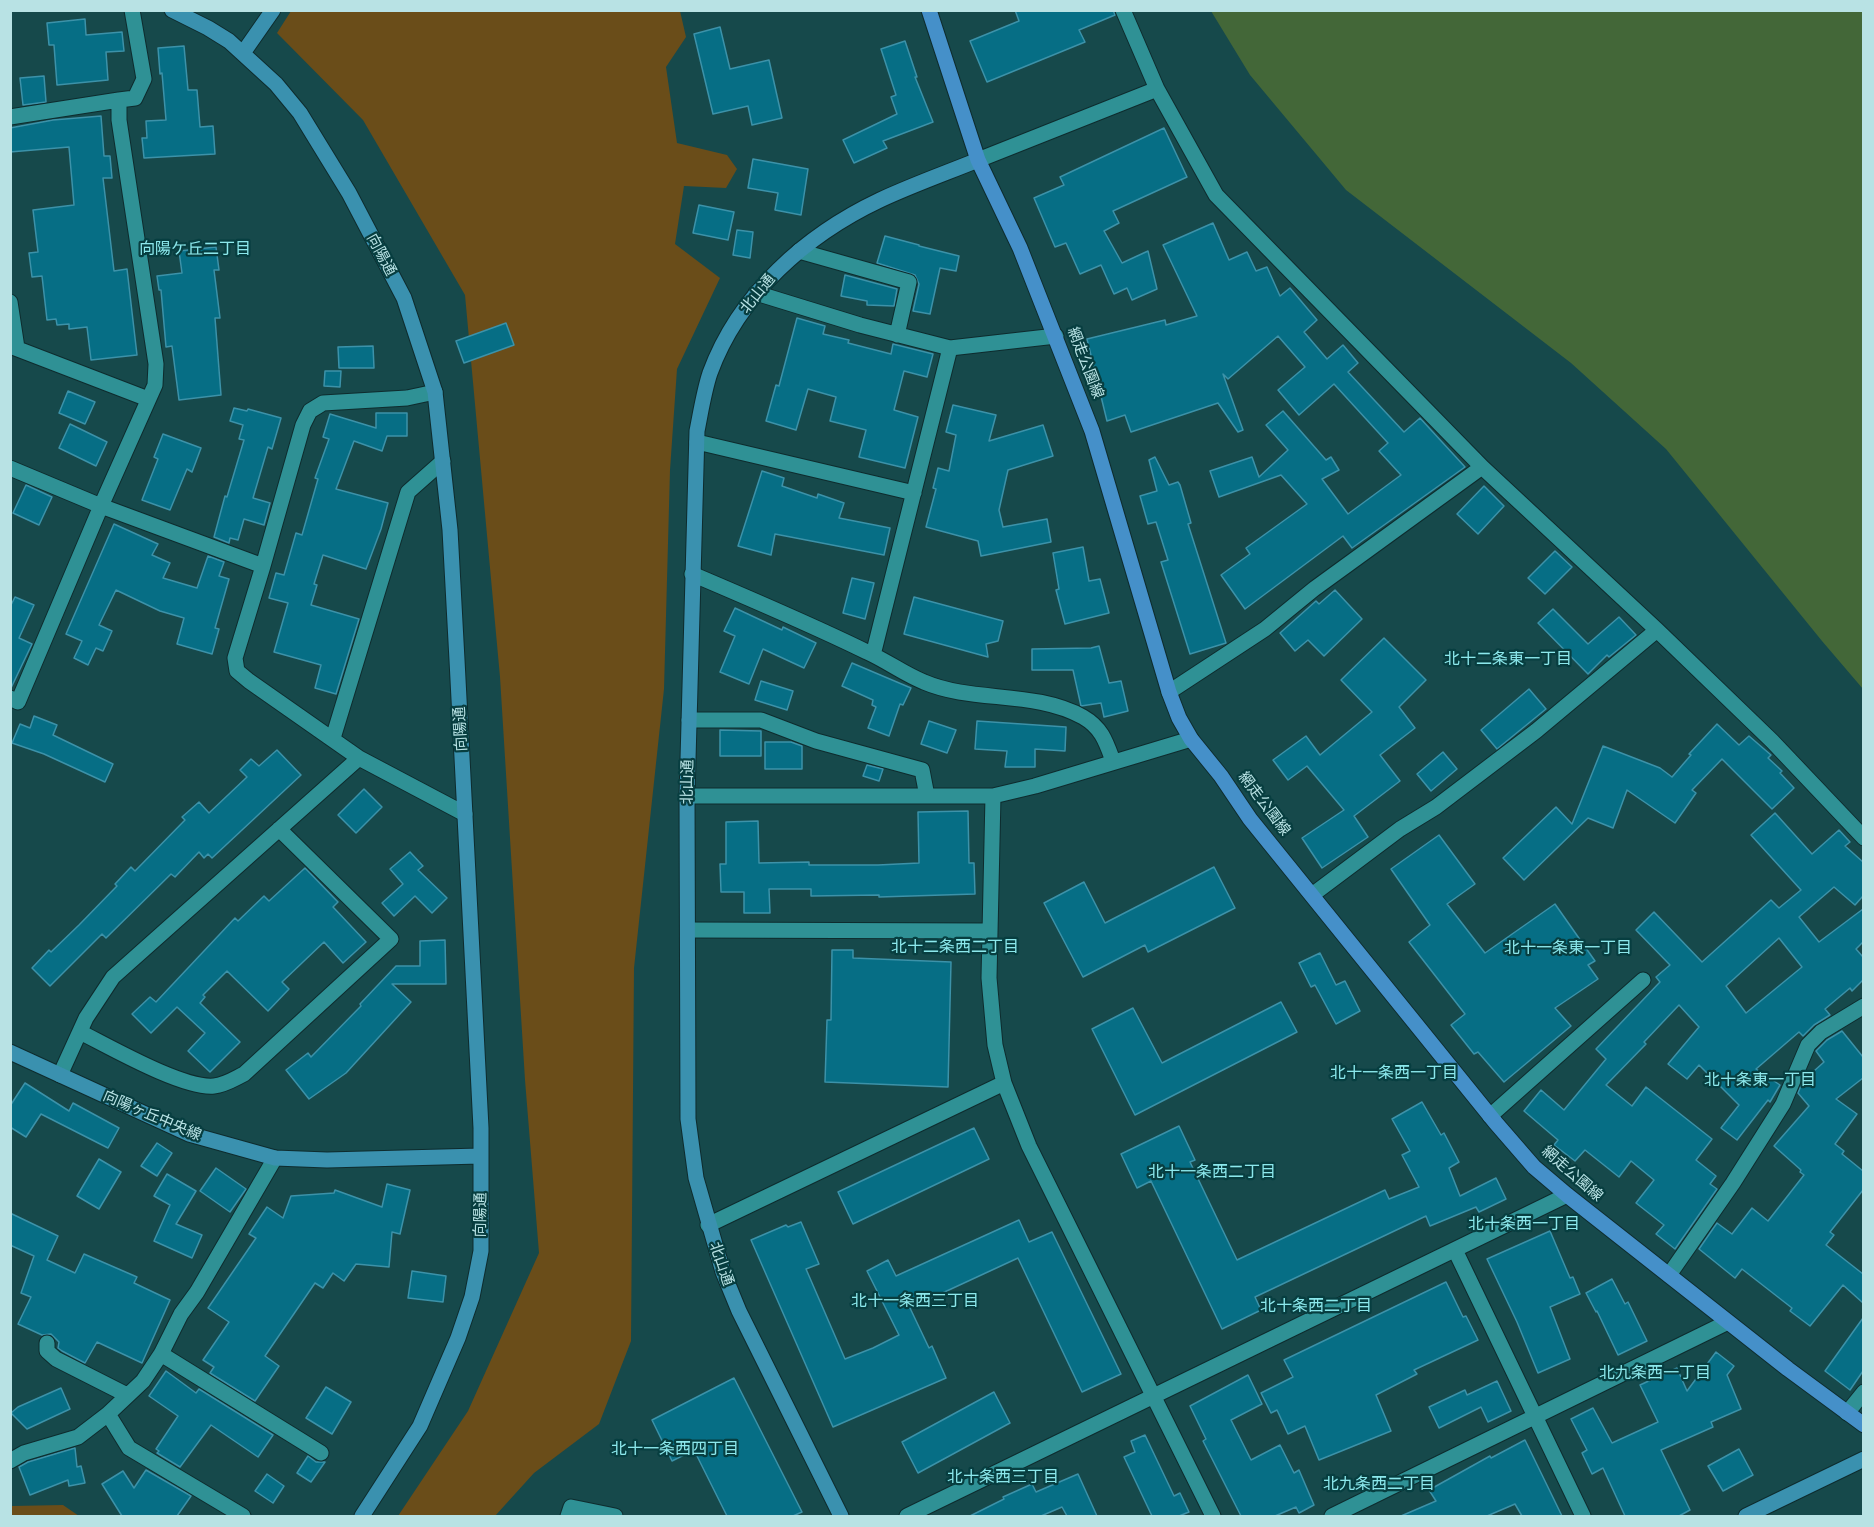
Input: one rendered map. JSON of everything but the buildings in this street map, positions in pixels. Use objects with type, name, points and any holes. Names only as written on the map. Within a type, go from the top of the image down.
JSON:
[{"type":"main road","name":"網走公園線","points":[[930,10],[978,160],[1020,248],[1092,431],[1169,692],[1179,718],[1191,739],[1221,776],[1250,819],[1490,1116],[1534,1167],[1728,1322],[1863,1425]]},
{"type":"street","points":[[10,117],[135,98],[144,79],[132,10]]},
{"type":"street","name":"向陽通","points":[[172,10],[208,28],[243,53],[276,84],[300,113],[349,193],[404,298],[435,392],[450,530],[457,660],[481,1128],[481,1251],[472,1297],[458,1338],[420,1426],[362,1516]]},
{"type":"street","points":[[243,53],[273,10]]},
{"type":"street","points":[[1123,10],[1157,89],[1216,195],[1482,467],[1772,741],[1863,838]]},
{"type":"street","points":[[978,160],[1157,89]]},
{"type":"street","points":[[10,698],[18,702],[101,506],[155,386],[156,364],[118,120],[119,100]]},
{"type":"street","name":"北山通","points":[[841,1516],[739,1311],[723,1272],[696,1178],[688,1119],[687,796],[697,431],[710,373],[721,347],[756,293],[771,275],[799,251],[846,218],[881,200],[978,160]]},
{"type":"street","points":[[799,251],[909,282],[897,335]]},
{"type":"street","points":[[756,293],[897,335],[950,348],[1056,336]]},
{"type":"street","points":[[10,302],[14,347],[148,399]]},
{"type":"street","points":[[873,655],[950,348]]},
{"type":"street","points":[[435,392],[407,398],[324,403],[310,411],[303,425],[235,658],[237,671],[249,681],[359,758],[465,814]]},
{"type":"street","points":[[697,442],[914,493]]},
{"type":"street","points":[[333,738],[408,492],[443,461]]},
{"type":"street","points":[[1169,692],[1264,629],[1314,589],[1482,467]]},
{"type":"street","points":[[10,468],[101,506],[263,566]]},
{"type":"street","points":[[692,574],[810,624],[924,683],[988,696],[1020,698],[1080,716],[1093,723],[1103,733],[1113,761]]},
{"type":"street","points":[[1312,895],[1401,829],[1436,807],[1536,731],[1657,630]]},
{"type":"street","points":[[689,720],[760,720],[816,741],[922,770],[927,796]]},
{"type":"street","points":[[687,796],[993,796],[1035,786],[1191,739]]},
{"type":"street","points":[[60,1075],[95,1002],[113,977],[359,758]]},
{"type":"street","points":[[993,796],[989,978],[995,1045],[1004,1083],[1029,1146],[1213,1516]]},
{"type":"street","points":[[80,1032],[177,1079],[200,1086],[224,1085],[244,1074],[391,939],[279,829]]},
{"type":"street","points":[[688,930],[990,931]]},
{"type":"street","points":[[1490,1116],[1643,980]]},
{"type":"street","points":[[1669,1275],[1783,1104],[1808,1045],[1821,1032],[1863,1006]]},
{"type":"street","name":"向陽ヶ丘中央線","points":[[10,1052],[189,1134],[275,1158],[327,1160],[480,1156]]},
{"type":"street","points":[[708,1225],[1004,1083]]},
{"type":"street","points":[[10,1461],[24,1453],[78,1437],[108,1414],[143,1380],[161,1354],[181,1314],[208,1275],[275,1158]]},
{"type":"street","points":[[907,1516],[1567,1195]]},
{"type":"street","points":[[1455,1250],[1583,1516]]},
{"type":"street","points":[[1332,1516],[1728,1322]]},
{"type":"street","points":[[46,1342],[46,1351],[56,1359],[127,1395]]},
{"type":"street","points":[[161,1354],[321,1453]]},
{"type":"street","points":[[1847,1413],[1863,1392]]},
{"type":"street","points":[[108,1414],[129,1448],[243,1516]]},
{"type":"street","points":[[1746,1516],[1863,1459]]},
{"type":"street","points":[[568,1516],[571,1507],[615,1516]]},
{"type":"shaded area","points":[[291,11],[680,11],[686,37],[666,67],[677,143],[727,155],[737,169],[726,188],[684,186],[675,244],[720,278],[677,369],[670,470],[664,689],[634,968],[631,1341],[599,1424],[534,1473],[495,1516],[398,1516],[468,1411],[539,1253],[525,1080],[500,677],[465,295],[363,120],[277,33]]},
{"type":"shaded area","points":[[1211,11],[1863,11],[1863,689],[1666,449],[1571,363],[1346,190],[1250,75]]},
{"type":"shaded area","points":[[63,1505],[79,1516],[11,1516],[12,1506]]},
{"type":"district","name":"向陽ケ丘二丁目","points":[[195,250]]},
{"type":"district","name":"北十二条東一丁目","points":[[1508,660]]},
{"type":"district","name":"北十二条西二丁目","points":[[955,948]]},
{"type":"district","name":"北十一条東一丁目","points":[[1568,949]]},
{"type":"district","name":"北十一条西一丁目","points":[[1394,1074]]},
{"type":"district","name":"北十条東一丁目","points":[[1760,1081]]},
{"type":"district","name":"北十一条西二丁目","points":[[1212,1173]]},
{"type":"district","name":"北十条西一丁目","points":[[1524,1225]]},
{"type":"district","name":"北十一条西三丁目","points":[[915,1302]]},
{"type":"district","name":"北十条西二丁目","points":[[1316,1307]]},
{"type":"district","name":"北九条西一丁目","points":[[1655,1374]]},
{"type":"district","name":"北十一条西四丁目","points":[[675,1450]]},
{"type":"district","name":"北十条西三丁目","points":[[1003,1478]]},
{"type":"district","name":"北九条西二丁目","points":[[1379,1485]]}]
